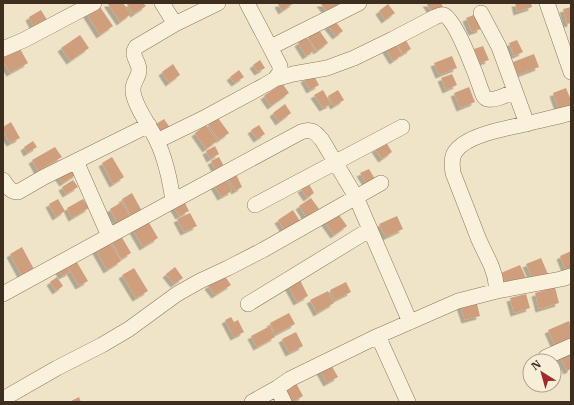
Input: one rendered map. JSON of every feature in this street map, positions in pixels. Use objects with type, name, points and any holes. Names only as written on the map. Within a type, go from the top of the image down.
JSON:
[{"type":"street","points":[[3,49],[24,40],[94,3]]},
{"type":"street","points":[[162,3],[175,24]]},
{"type":"street","points":[[173,201],[164,156],[134,96],[134,82],[139,69],[134,51],[136,47],[175,24],[218,3]]},
{"type":"street","points":[[247,3],[280,66],[280,72],[275,79]]},
{"type":"street","points":[[271,47],[359,3]]},
{"type":"street","points":[[547,3],[568,57],[571,72]]},
{"type":"street","points":[[481,13],[499,46],[526,124]]},
{"type":"street","points":[[157,141],[202,119],[275,79],[327,68],[354,58],[435,16],[441,15],[448,19],[460,38],[485,98],[488,99],[499,97],[514,91]]},
{"type":"street","points":[[497,291],[491,265],[453,173],[453,156],[460,146],[482,135],[571,113]]},
{"type":"street","points":[[8,195],[18,192],[44,177],[149,125]]},
{"type":"street","points":[[255,205],[402,127]]},
{"type":"street","points":[[3,294],[307,130],[315,132],[322,140],[356,197],[410,322]]},
{"type":"street","points":[[76,161],[109,236]]},
{"type":"street","points":[[3,180],[11,190],[8,195]]},
{"type":"street","points":[[3,399],[129,329],[177,294],[263,250],[356,197],[382,184]]},
{"type":"street","points":[[248,304],[370,230]]},
{"type":"street","points":[[252,402],[290,379],[378,336],[458,301],[497,291],[571,276]]},
{"type":"street","points":[[378,336],[408,402]]},
{"type":"street","points":[[555,353],[571,346]]},
{"type":"street","points":[[277,388],[284,402]]},
{"type":"building","points":[[108,3],[123,3],[131,14],[120,22]]},
{"type":"building","points":[[126,3],[143,3],[146,6],[134,14]]},
{"type":"building","points":[[294,3],[282,11],[278,4]]},
{"type":"building","points":[[320,3],[337,3],[339,6],[328,13]]},
{"type":"building","points":[[426,3],[441,3],[443,7],[433,13]]},
{"type":"building","points":[[515,3],[531,3],[532,7],[517,12]]},
{"type":"building","points":[[98,4],[113,26],[100,35],[86,13]]},
{"type":"building","points":[[388,4],[395,13],[385,20],[379,11]]},
{"type":"building","points":[[571,7],[571,23],[567,24],[563,9]]},
{"type":"building","points":[[41,10],[49,23],[36,31],[29,17]]},
{"type":"building","points":[[476,14],[481,29],[472,32],[466,18]]},
{"type":"building","points":[[335,21],[343,31],[336,36],[328,26]]},
{"type":"building","points":[[319,30],[328,43],[317,51],[308,37]]},
{"type":"building","points":[[80,35],[89,48],[70,61],[61,48]]},
{"type":"building","points":[[306,37],[315,50],[306,56],[298,43]]},
{"type":"building","points":[[404,37],[411,49],[403,54],[396,42]]},
{"type":"building","points":[[517,40],[523,52],[514,56],[509,43]]},
{"type":"building","points":[[395,42],[402,55],[393,61],[385,48]]},
{"type":"building","points":[[483,46],[489,60],[480,63],[474,49]]},
{"type":"building","points":[[19,47],[28,63],[10,73],[3,61],[3,56]]},
{"type":"building","points":[[534,54],[539,67],[518,75],[513,62]]},
{"type":"building","points":[[452,56],[457,68],[439,75],[434,63]]},
{"type":"building","points":[[260,60],[265,68],[258,72],[253,65]]},
{"type":"building","points":[[173,64],[180,75],[169,83],[162,72]]},
{"type":"building","points":[[239,70],[244,77],[235,83],[230,77]]},
{"type":"building","points":[[313,74],[319,85],[310,90],[304,79]]},
{"type":"building","points":[[452,74],[457,85],[446,90],[441,78]]},
{"type":"building","points":[[282,83],[289,93],[271,106],[264,96]]},
{"type":"building","points":[[469,87],[475,102],[460,108],[454,93]]},
{"type":"building","points":[[566,88],[571,100],[571,108],[560,113],[553,93]]},
{"type":"building","points":[[323,90],[331,104],[323,108],[314,95]]},
{"type":"building","points":[[338,90],[344,100],[334,106],[328,96]]},
{"type":"building","points":[[285,104],[291,113],[279,122],[273,113]]},
{"type":"building","points":[[218,118],[229,133],[219,140],[208,125]]},
{"type":"building","points":[[164,119],[171,129],[162,134],[156,124]]},
{"type":"building","points":[[11,122],[20,138],[10,143],[3,131],[3,127]]},
{"type":"building","points":[[206,125],[217,141],[206,149],[195,133]]},
{"type":"building","points":[[259,125],[265,134],[257,139],[251,130]]},
{"type":"building","points":[[33,141],[37,147],[27,153],[24,147]]},
{"type":"building","points":[[386,142],[392,152],[382,159],[375,149]]},
{"type":"building","points":[[215,146],[219,154],[210,159],[206,151]]},
{"type":"building","points":[[55,147],[62,157],[38,171],[32,160]]},
{"type":"building","points":[[112,157],[124,177],[113,184],[102,163]]},
{"type":"building","points":[[219,157],[225,168],[217,172],[211,161]]},
{"type":"building","points":[[73,167],[77,174],[63,183],[58,176]]},
{"type":"building","points":[[369,169],[375,179],[367,184],[360,173]]},
{"type":"building","points":[[236,174],[242,187],[235,191],[228,178]]},
{"type":"building","points":[[226,179],[232,191],[221,197],[214,185]]},
{"type":"building","points":[[73,180],[78,187],[66,194],[62,187]]},
{"type":"building","points":[[309,184],[314,193],[307,198],[301,189]]},
{"type":"building","points":[[132,193],[143,213],[133,219],[122,199]]},
{"type":"building","points":[[311,198],[319,209],[306,217],[299,206]]},
{"type":"building","points":[[58,199],[65,211],[56,217],[49,204]]},
{"type":"building","points":[[83,199],[89,208],[72,218],[67,208]]},
{"type":"building","points":[[184,201],[189,211],[179,216],[173,206]]},
{"type":"building","points":[[122,202],[130,217],[118,224],[110,209]]},
{"type":"building","points":[[293,210],[300,221],[285,231],[278,220]]},
{"type":"building","points":[[337,212],[347,226],[334,235],[324,221]]},
{"type":"building","points":[[190,213],[197,226],[184,232],[177,219]]},
{"type":"building","points":[[397,216],[403,229],[386,237],[379,224]]},
{"type":"building","points":[[148,221],[158,238],[143,247],[133,230]]},
{"type":"building","points":[[120,234],[131,253],[121,259],[110,239]]},
{"type":"building","points":[[108,239],[121,261],[107,270],[94,247]]},
{"type":"building","points":[[22,247],[36,273],[24,280],[10,254]]},
{"type":"building","points":[[571,251],[571,268],[566,271],[560,256]]},
{"type":"building","points":[[541,258],[548,274],[533,280],[526,264]]},
{"type":"building","points":[[75,259],[88,281],[79,286],[66,264]]},
{"type":"building","points":[[66,265],[70,272],[62,276],[59,270]]},
{"type":"building","points":[[520,265],[526,278],[507,287],[501,273]]},
{"type":"building","points":[[175,267],[183,278],[174,284],[166,274]]},
{"type":"building","points":[[134,268],[148,291],[136,298],[122,275]]},
{"type":"building","points":[[224,275],[231,285],[215,295],[208,286]]},
{"type":"building","points":[[298,276],[308,296],[297,302],[286,282]]},
{"type":"building","points":[[57,277],[63,286],[56,291],[50,282]]},
{"type":"building","points":[[346,282],[351,292],[335,300],[330,290]]},
{"type":"building","points":[[555,287],[559,303],[539,309],[535,293]]},
{"type":"building","points":[[328,291],[334,303],[317,313],[310,300]]},
{"type":"building","points":[[526,294],[530,308],[514,313],[510,298]]},
{"type":"building","points":[[476,300],[480,316],[465,320],[460,305]]},
{"type":"building","points":[[289,313],[295,324],[276,334],[270,323]]},
{"type":"building","points":[[231,317],[234,322],[238,320],[244,332],[234,337],[225,320]]},
{"type":"building","points":[[569,321],[571,326],[571,341],[556,348],[548,330]]},
{"type":"building","points":[[270,326],[275,337],[257,347],[251,336]]},
{"type":"building","points":[[296,332],[303,346],[289,353],[282,339]]},
{"type":"building","points":[[571,352],[571,369],[567,371],[562,361],[562,356]]},
{"type":"building","points":[[330,363],[338,377],[327,383],[319,369]]},
{"type":"building","points":[[296,383],[303,396],[293,402],[290,402],[283,390]]},
{"type":"building","points":[[79,397],[81,402],[69,402]]}]
